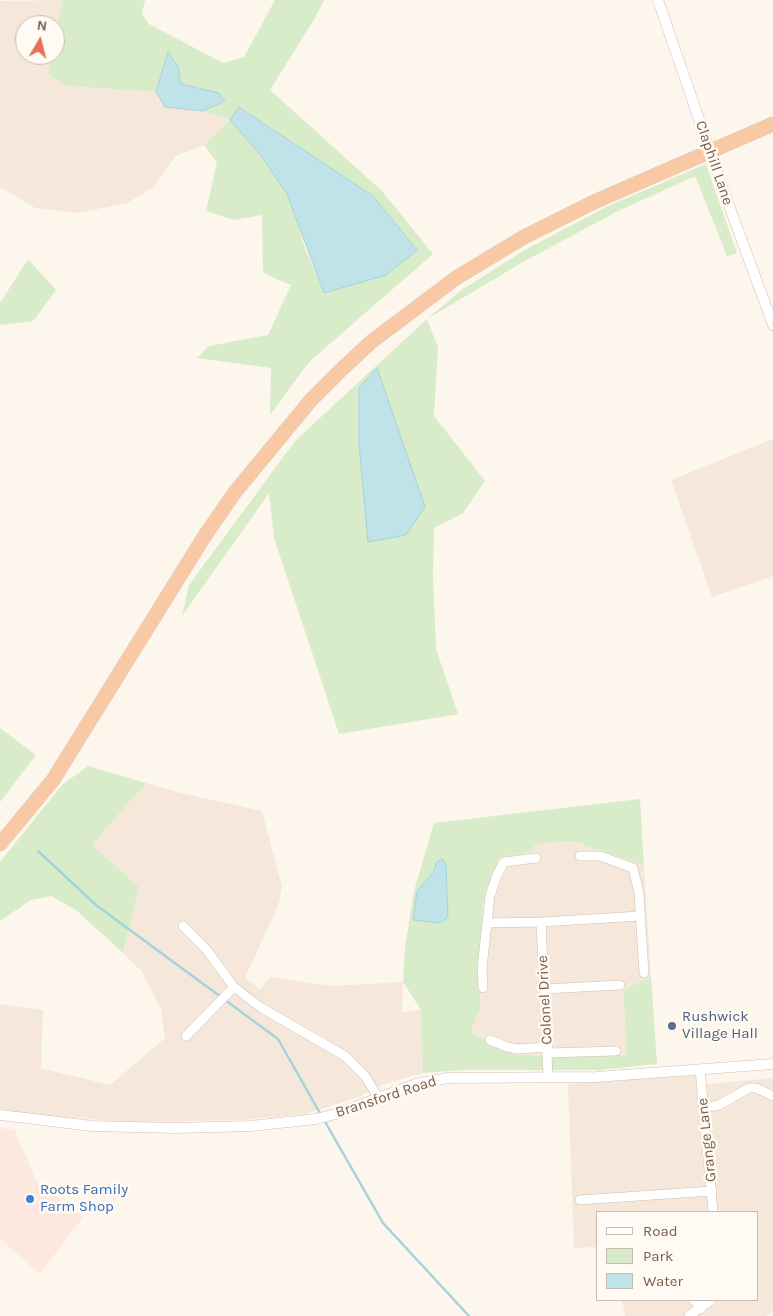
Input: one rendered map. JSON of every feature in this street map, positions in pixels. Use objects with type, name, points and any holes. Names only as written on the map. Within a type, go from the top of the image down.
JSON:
[{"type":"highway","points":[[0,844],[52,780],[204,537],[235,492],[311,400],[347,364],[371,342],[456,278],[524,237],[594,202],[773,124]]},
{"type":"street","name":"Claphill Lane","points":[[658,0],[720,181],[773,325]]},
{"type":"street","points":[[580,856],[600,856],[633,868],[639,893],[644,973]]},
{"type":"street","points":[[483,988],[482,968],[489,902],[497,875],[504,862],[536,858]]},
{"type":"street","points":[[488,923],[640,916]]},
{"type":"street","name":"Colonel Drive","points":[[541,922],[548,1077]]},
{"type":"street","points":[[182,926],[206,949],[234,987],[260,1008],[345,1056],[365,1076],[378,1097]]},
{"type":"street","points":[[545,989],[620,985]]},
{"type":"street","points":[[186,1036],[234,987]]},
{"type":"street","points":[[490,1040],[507,1048],[518,1049],[616,1051]]},
{"type":"street","name":"Bransford Road","points":[[0,1115],[92,1126],[176,1128],[252,1126],[316,1119],[336,1114],[378,1097],[440,1079],[596,1077],[773,1064]]},
{"type":"street","name":"Grange Lane","points":[[700,1069],[713,1211]]},
{"type":"street","points":[[703,1108],[719,1105],[749,1088],[756,1088],[773,1096]]},
{"type":"street","points":[[580,1200],[712,1190]]},
{"type":"street","points":[[695,1301],[701,1309]]},
{"type":"street","points":[[689,1316],[710,1301]]},
{"type":"shaded area","points":[[63,0],[59,15],[15,15],[15,65],[49,65],[48,72],[67,86],[156,92],[165,107],[203,111],[230,120],[204,145],[176,156],[154,187],[127,203],[78,213],[35,208],[0,187],[0,1]]},
{"type":"shaded area","points":[[773,439],[773,576],[712,597],[671,480]]},
{"type":"shaded area","points":[[146,783],[262,811],[282,887],[278,906],[245,978],[260,989],[270,977],[330,986],[403,982],[402,1012],[421,1010],[423,1073],[384,1084],[359,1097],[305,1114],[245,1120],[129,1122],[34,1115],[0,1109],[0,1004],[43,1010],[41,1068],[110,1085],[165,1038],[161,1009],[142,972],[123,953],[139,887],[92,845]]},
{"type":"shaded area","points":[[574,841],[644,866],[651,976],[623,990],[627,1055],[555,1057],[512,1054],[471,1032],[481,1006],[478,976],[483,903],[500,857],[528,853],[537,844]]},
{"type":"shaded area","points":[[694,1075],[708,1084],[773,1078],[773,1311],[766,1316],[625,1316],[622,1301],[758,1301],[758,1211],[596,1211],[596,1247],[574,1248],[568,1084]]},
{"type":"shaded area","name":"Roots Family Farm Shop","points":[[0,1128],[15,1130],[36,1181],[83,1217],[40,1274],[0,1239]]},
{"type":"green space","points":[[63,0],[145,0],[142,14],[149,24],[223,63],[244,57],[275,0],[324,0],[270,90],[382,191],[433,254],[309,362],[270,415],[271,368],[197,358],[209,346],[268,335],[291,285],[263,273],[262,215],[234,220],[206,211],[217,162],[204,145],[230,120],[203,111],[225,100],[219,93],[181,84],[178,67],[168,53],[156,92],[67,86],[53,78],[48,72],[49,65],[65,65],[65,15],[59,15]],"holes":[[[240,107],[373,196],[417,250],[324,293],[305,248],[291,200],[262,157],[230,120]]]},
{"type":"green space","points":[[706,164],[737,253],[727,256],[695,176],[616,212],[523,262],[427,319],[460,291],[523,251],[606,207]]},
{"type":"green space","points":[[28,259],[56,290],[33,321],[0,325],[0,303]]},
{"type":"green space","points":[[427,319],[438,347],[434,416],[485,481],[463,513],[434,528],[433,576],[436,649],[458,714],[339,734],[274,538],[269,493],[182,616],[189,585],[295,441]]},
{"type":"green space","points":[[0,728],[36,755],[0,802]]},
{"type":"green space","points":[[88,766],[146,783],[92,845],[139,887],[123,953],[76,910],[51,896],[31,900],[0,921],[0,862],[62,785]]},
{"type":"green space","points":[[640,799],[644,866],[574,841],[537,844],[528,853],[500,857],[483,903],[478,976],[481,1006],[471,1032],[512,1054],[555,1057],[627,1055],[623,990],[651,976],[657,1064],[599,1070],[462,1070],[423,1073],[421,1010],[403,982],[405,947],[414,891],[434,823]],"holes":[[[446,864],[448,900],[417,892],[434,871]]]},
{"type":"water","points":[[168,52],[178,67],[181,84],[219,93],[225,101],[203,111],[165,107],[156,92]]},
{"type":"water","points":[[239,107],[373,196],[417,250],[386,275],[324,293],[287,194],[262,157],[230,120]]},
{"type":"water","points":[[377,368],[425,507],[406,535],[368,542],[359,444],[359,388]]},
{"type":"water","points":[[442,859],[446,864],[448,917],[440,923],[413,920],[417,892],[434,871],[436,863]]},
{"type":"waterway","points":[[38,851],[96,905],[278,1039],[321,1115]]},
{"type":"waterway","points":[[324,1120],[383,1223],[469,1316]]},
{"type":"place","name":"Rushwick Village Hall","points":[[672,1026]]},
{"type":"place","name":"Roots Family Farm Shop","points":[[30,1199]]}]
